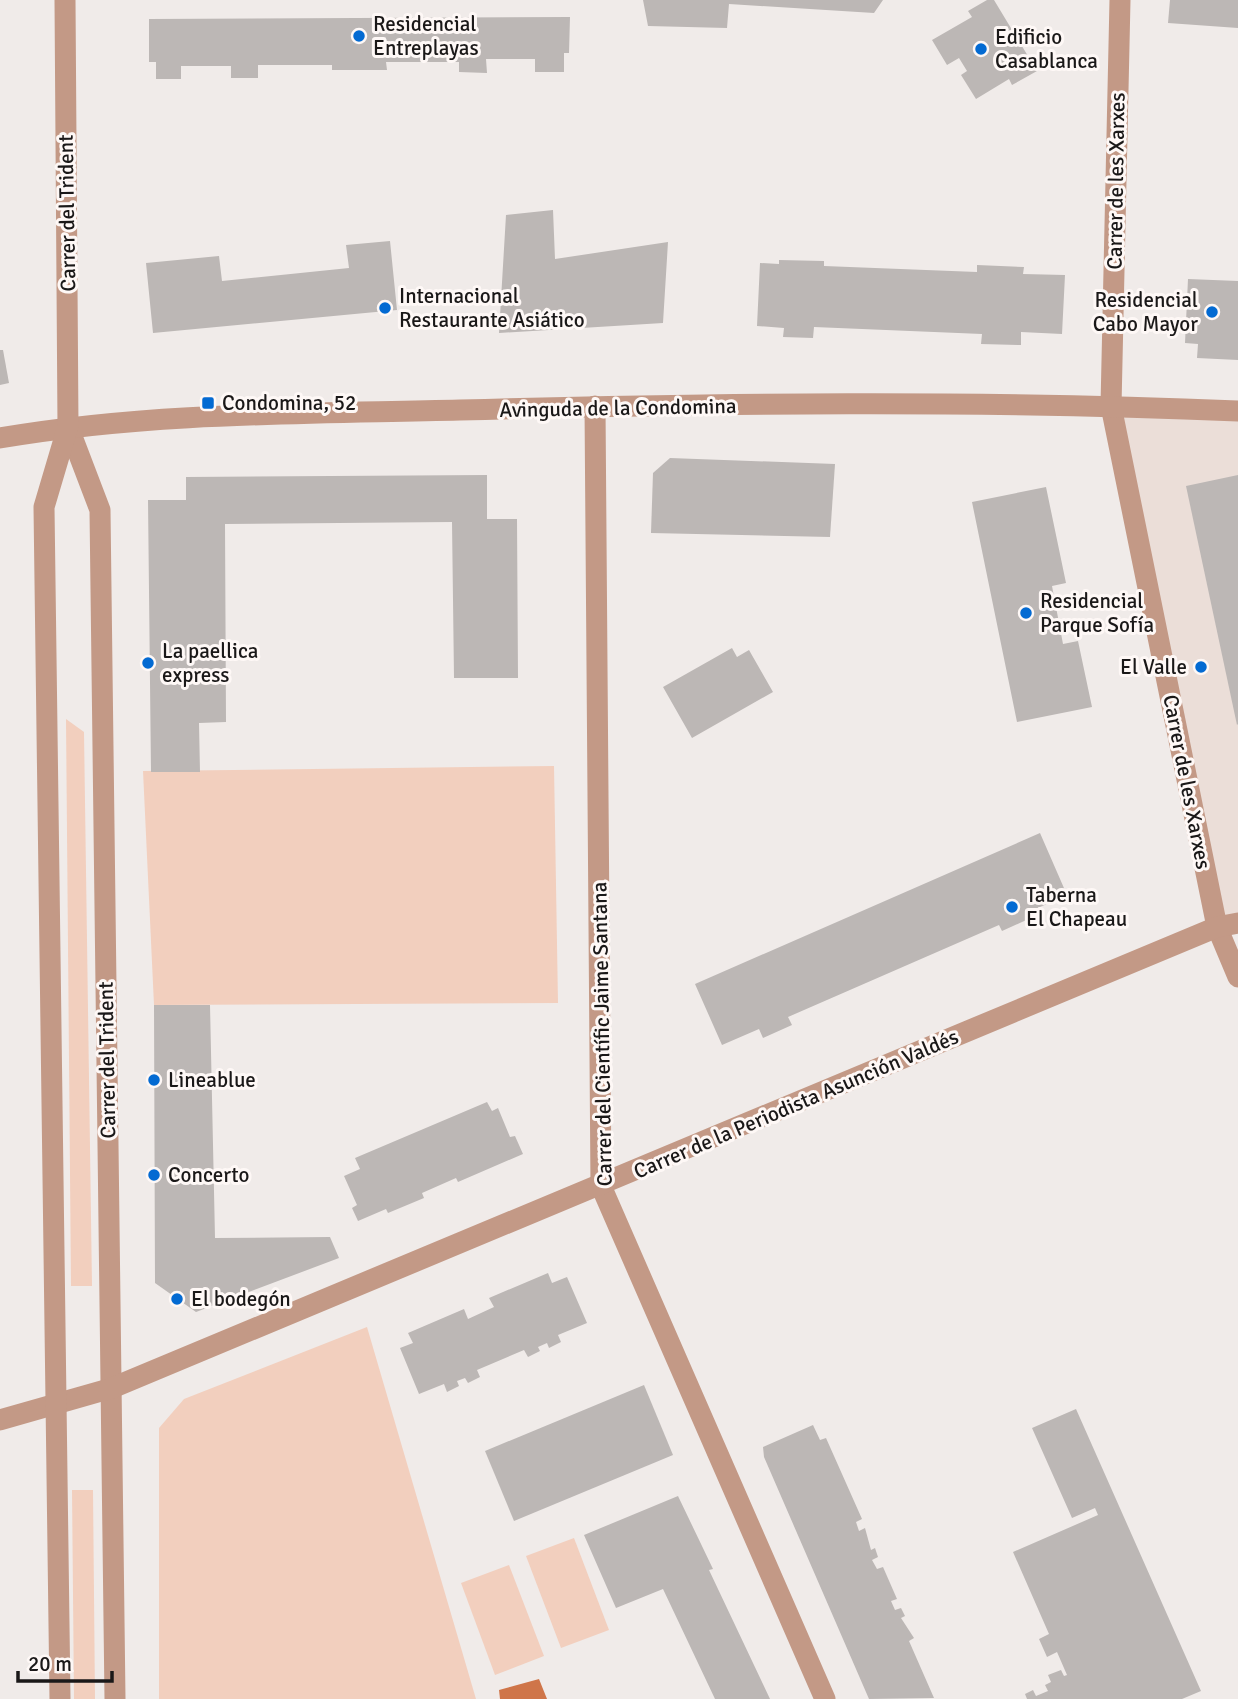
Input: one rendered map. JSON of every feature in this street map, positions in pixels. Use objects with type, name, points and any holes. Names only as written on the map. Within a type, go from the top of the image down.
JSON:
[{"type":"street","name":"Carrer del Trident","points":[[60,1699],[44,507],[68,426],[65,0]]},
{"type":"street","name":"Carrer de les Xarxes","points":[[1120,0],[1111,406],[1217,927],[1238,976]]},
{"type":"street","name":"Avinguda de la Condomina","points":[[0,438],[68,426],[158,418],[595,406],[1111,406],[1238,411]]},
{"type":"street","name":"Carrer del Científic Jaime Santana","points":[[595,406],[601,1186],[825,1699]]},
{"type":"street","name":"Carrer del Trident","points":[[68,426],[100,510],[115,1699]]},
{"type":"street","name":"Carrer de la Periodista Asunción Valdés","points":[[0,1419],[112,1388],[1217,927],[1238,923]]},
{"type":"shaded area","name":"El Valle","points":[[1111,406],[1238,411],[1238,923],[1217,927]]},
{"type":"shaded area","points":[[66,719],[84,732],[92,1286],[71,1286]]},
{"type":"shaded area","points":[[554,766],[558,1003],[154,1005],[143,771]]},
{"type":"shaded area","points":[[367,1327],[476,1699],[159,1699],[159,1428],[184,1399]]},
{"type":"shaded area","points":[[72,1490],[93,1490],[95,1699],[74,1699]]},
{"type":"shaded area","points":[[574,1538],[609,1630],[561,1648],[526,1556]]},
{"type":"shaded area","points":[[509,1565],[544,1656],[495,1675],[461,1583]]},
{"type":"shaded area","points":[[539,1679],[547,1699],[500,1699],[499,1690]]},
{"type":"building","points":[[643,0],[883,0],[874,13],[729,4],[727,28],[648,26]]},
{"type":"building","name":"Edificio Casablanca","points":[[987,0],[994,0],[1037,71],[1012,85],[1009,79],[976,99],[961,75],[967,71],[959,58],[947,65],[932,40],[972,17],[968,11]]},
{"type":"building","points":[[1170,0],[1238,0],[1238,28],[1168,23]]},
{"type":"building","name":"Residencial Entreplayas","points":[[570,17],[569,53],[564,53],[564,72],[535,72],[535,59],[486,59],[487,73],[459,72],[459,62],[386,62],[387,70],[332,70],[332,65],[258,65],[258,78],[231,78],[231,66],[181,66],[181,79],[156,79],[156,62],[149,62],[149,19]]},
{"type":"building","points":[[553,210],[555,259],[668,242],[663,323],[499,333],[506,215]]},
{"type":"building","points":[[390,241],[397,310],[153,333],[146,263],[219,256],[222,281],[349,268],[346,245]]},
{"type":"building","points":[[779,260],[824,261],[824,266],[977,272],[977,265],[1024,267],[1023,274],[1065,275],[1062,334],[1021,332],[1021,345],[981,344],[982,334],[814,327],[813,338],[783,337],[784,328],[757,326],[760,263],[779,264]]},
{"type":"building","name":"Residencial Cabo Mayor","points":[[1188,279],[1238,281],[1238,360],[1197,358],[1198,344],[1185,343]]},
{"type":"building","points":[[0,350],[3,350],[9,383],[0,385]]},
{"type":"building","points":[[670,458],[835,464],[830,537],[651,533],[653,473]]},
{"type":"building","points":[[487,475],[487,519],[517,519],[518,678],[454,678],[452,522],[225,524],[226,722],[199,723],[200,772],[151,772],[148,500],[186,500],[186,477]]},
{"type":"building","points":[[1238,475],[1238,724],[1237,725],[1186,486]]},
{"type":"building","name":"Residencial Parque Sofía","points":[[1046,487],[1066,583],[1052,586],[1063,644],[1078,641],[1092,707],[1017,722],[972,502]]},
{"type":"building","points":[[732,648],[737,657],[749,650],[773,692],[692,738],[663,687]]},
{"type":"building","points":[[1040,833],[1067,895],[1031,911],[1033,917],[1002,931],[999,925],[788,1017],[792,1025],[763,1038],[759,1029],[722,1045],[695,984]]},
{"type":"building","points":[[154,1005],[210,1005],[215,1238],[330,1237],[339,1258],[196,1312],[155,1283]]},
{"type":"building","points":[[487,1102],[492,1111],[498,1108],[510,1137],[515,1136],[523,1154],[458,1182],[456,1178],[422,1193],[424,1198],[388,1213],[386,1209],[358,1221],[352,1208],[357,1205],[344,1176],[360,1169],[355,1158]]},
{"type":"building","points":[[548,1273],[552,1283],[567,1277],[587,1323],[558,1335],[561,1342],[549,1348],[547,1343],[538,1347],[540,1351],[528,1357],[524,1350],[477,1370],[480,1377],[468,1383],[465,1378],[457,1381],[459,1386],[447,1392],[444,1384],[419,1394],[400,1348],[413,1343],[408,1333],[464,1309],[468,1319],[494,1307],[489,1298]]},
{"type":"building","points":[[644,1385],[673,1455],[514,1521],[485,1451]]},
{"type":"building","points":[[1076,1409],[1201,1691],[1182,1699],[1027,1699],[1025,1694],[1033,1690],[1036,1696],[1048,1691],[1045,1685],[1051,1682],[1048,1675],[1061,1670],[1064,1676],[1067,1675],[1057,1652],[1047,1657],[1039,1639],[1049,1634],[1013,1552],[1098,1515],[1095,1508],[1072,1518],[1032,1428]]},
{"type":"building","points":[[813,1425],[820,1440],[826,1438],[862,1519],[856,1522],[859,1531],[865,1528],[871,1550],[875,1548],[878,1557],[872,1560],[877,1569],[883,1567],[897,1599],[891,1601],[895,1610],[901,1608],[905,1616],[901,1618],[914,1638],[909,1641],[934,1698],[869,1699],[764,1457],[763,1447]]},
{"type":"building","points":[[678,1496],[713,1569],[709,1570],[770,1699],[715,1699],[663,1589],[616,1608],[584,1535]]},
{"type":"place","name":"Residencial Entreplayas","points":[[359,36]]},
{"type":"place","name":"Edificio Casablanca","points":[[981,49]]},
{"type":"place","name":"Internacional Restaurante Asiático","points":[[385,308]]},
{"type":"place","name":"Residencial Cabo Mayor","points":[[1212,312]]},
{"type":"place","name":"Condomina, 52","points":[[208,403]]},
{"type":"place","name":"Residencial Parque Sofía","points":[[1026,613]]},
{"type":"place","name":"La paellica express","points":[[148,663]]},
{"type":"place","name":"El Valle","points":[[1201,667]]},
{"type":"place","name":"Taberna El Chapeau","points":[[1012,907]]},
{"type":"place","name":"Lineablue","points":[[154,1080]]},
{"type":"place","name":"Concerto","points":[[154,1175]]},
{"type":"place","name":"El bodegón","points":[[177,1299]]}]
